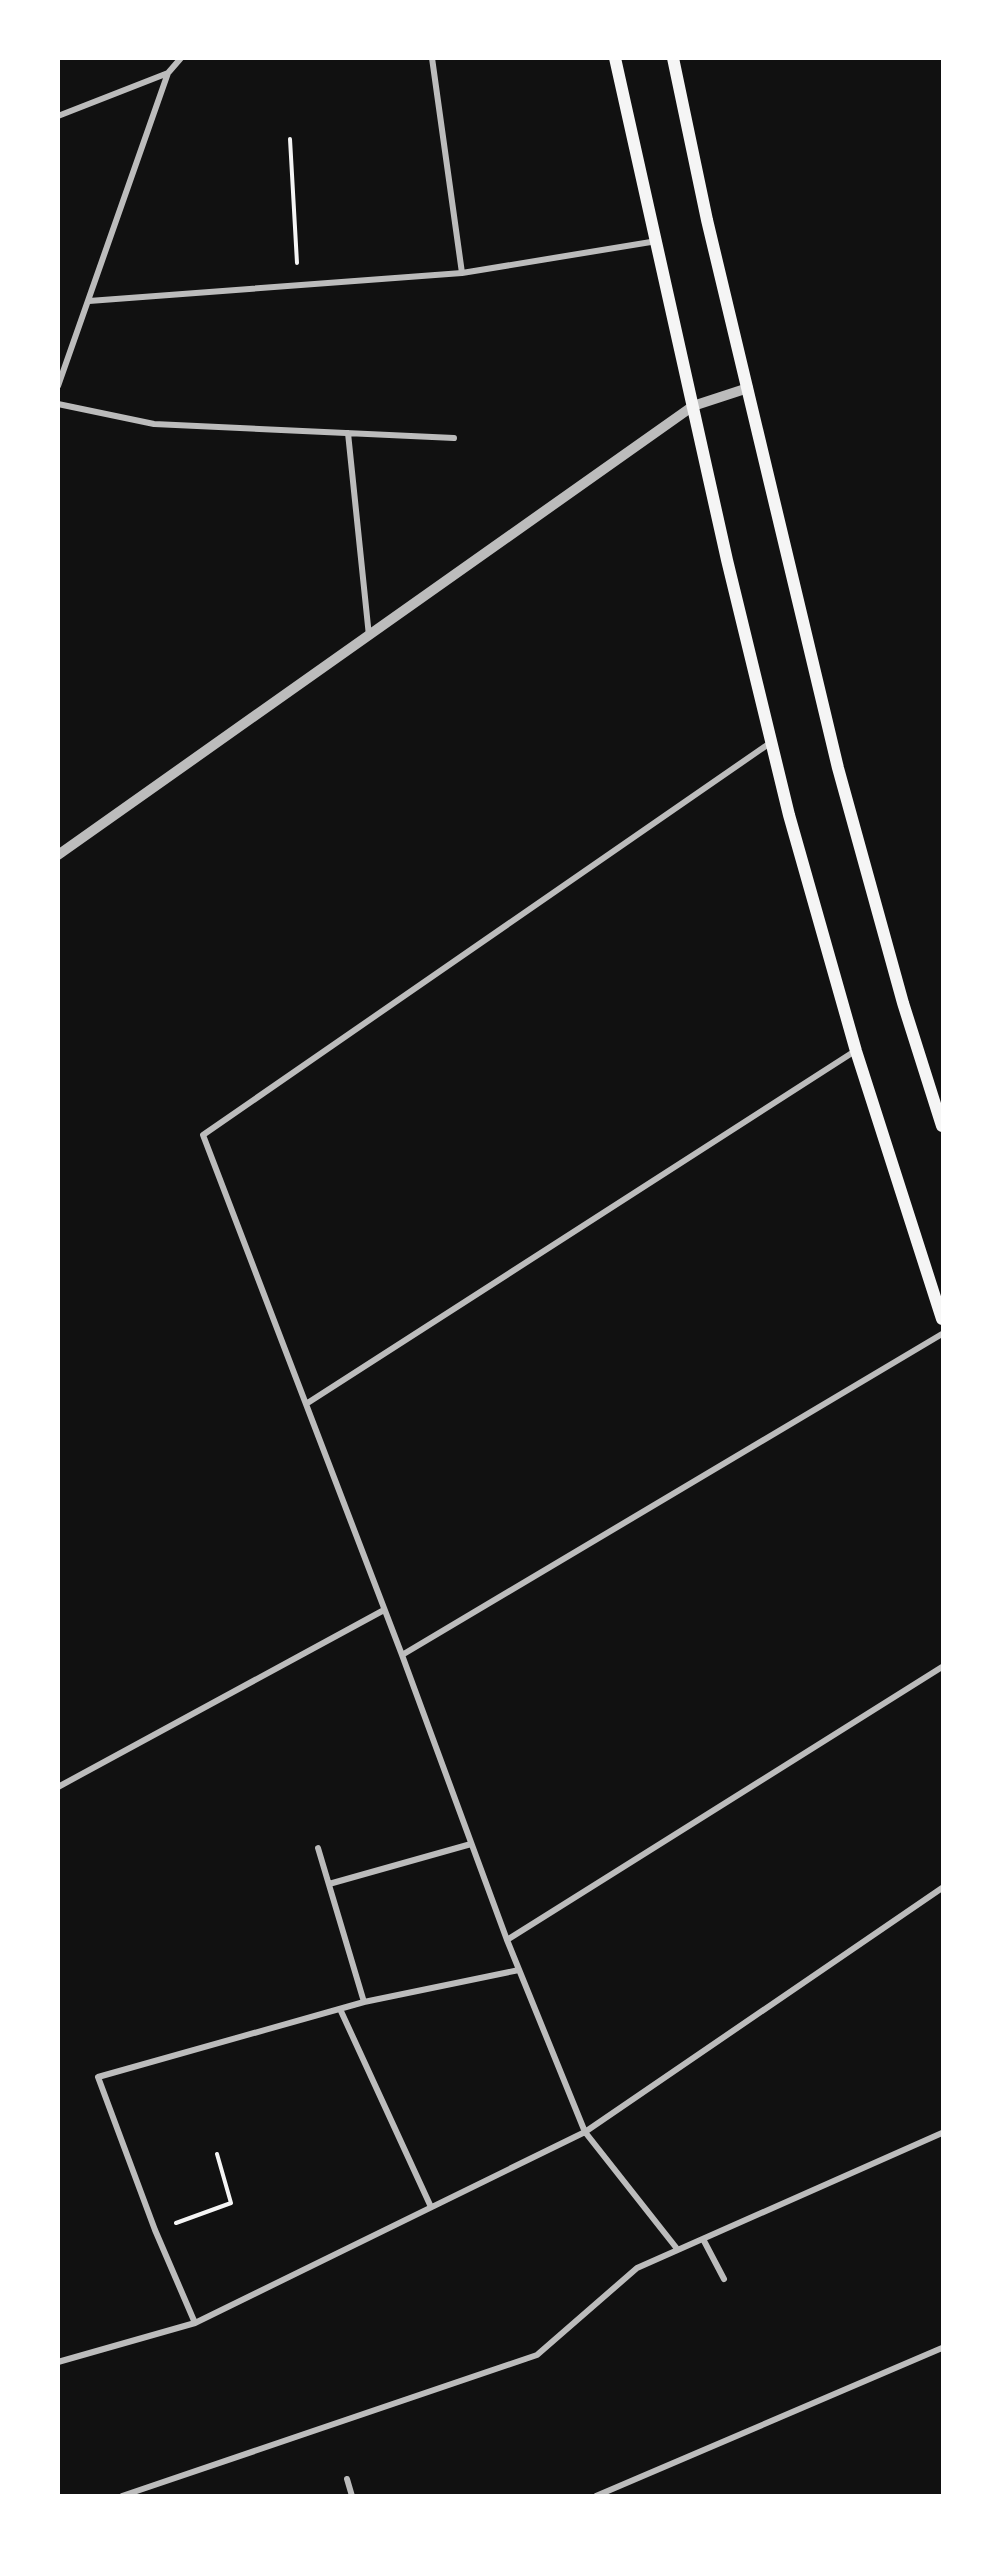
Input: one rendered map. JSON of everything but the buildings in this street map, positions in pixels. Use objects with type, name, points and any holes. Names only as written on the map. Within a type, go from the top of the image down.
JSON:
[{"type":"main road","points":[[615,58],[727,560],[789,815],[856,1051],[942,1319]]},
{"type":"main road","points":[[673,58],[707,220],[838,768],[903,1003],[942,1126]]},
{"type":"street","points":[[58,386],[168,73],[181,58]]},
{"type":"street","points":[[432,58],[462,273]]},
{"type":"street","points":[[58,116],[168,73]]},
{"type":"street","points":[[88,301],[462,273],[657,241]]},
{"type":"street","points":[[58,855],[693,406],[748,388]]},
{"type":"street","points":[[58,404],[154,424],[454,438]]},
{"type":"street","points":[[348,433],[369,636]]},
{"type":"street","points":[[678,2250],[585,2132],[507,1940],[402,1655],[203,1135],[771,742]]},
{"type":"street","points":[[306,1404],[856,1051]]},
{"type":"street","points":[[402,1655],[942,1334]]},
{"type":"street","points":[[58,1787],[384,1610]]},
{"type":"street","points":[[507,1940],[942,1667]]},
{"type":"street","points":[[329,1884],[471,1844]]},
{"type":"street","points":[[318,1848],[364,2002]]},
{"type":"street","points":[[58,2362],[195,2323],[585,2132],[942,1888]]},
{"type":"street","points":[[195,2323],[155,2230],[98,2077],[364,2002],[519,1970]]},
{"type":"street","points":[[340,2009],[431,2207]]},
{"type":"street","points":[[122,2496],[537,2355],[637,2268],[942,2133]]},
{"type":"street","points":[[703,2239],[724,2279]]},
{"type":"street","points":[[596,2496],[942,2348]]},
{"type":"street","points":[[347,2479],[352,2496]]},
{"type":"path","points":[[290,139],[298,285]]},
{"type":"path","points":[[155,2230],[231,2203],[217,2154]]}]
